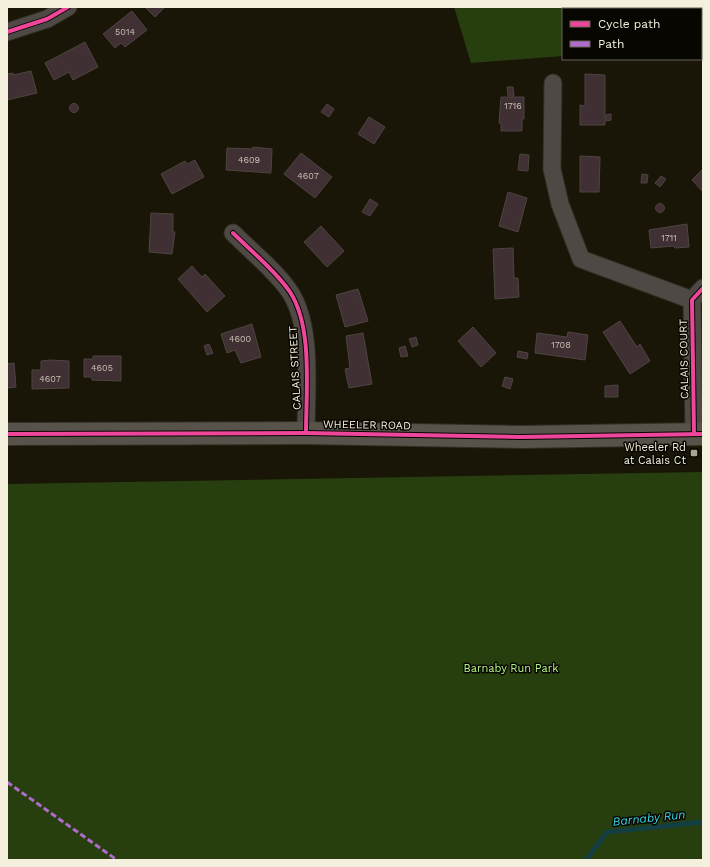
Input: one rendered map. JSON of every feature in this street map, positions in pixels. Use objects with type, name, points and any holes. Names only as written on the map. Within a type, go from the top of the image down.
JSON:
[{"type":"main road","name":"WHEELER ROAD","points":[[7,434],[306,433],[521,437],[699,434]]},
{"type":"street","points":[[7,32],[48,19],[68,7]]},
{"type":"street","name":"CALAIS COURT","points":[[553,83],[552,169],[560,204],[581,259],[697,294],[699,434]]},
{"type":"street","name":"CALAIS STREET","points":[[233,232],[290,292],[300,310],[306,350],[306,433]]},
{"type":"green space","points":[[454,7],[703,7],[703,53],[702,8],[562,8],[562,56],[471,63]]},
{"type":"green space","name":"Barnaby Run Park","points":[[703,472],[703,860],[7,860],[7,484]]},
{"type":"building","points":[[145,7],[165,7],[155,17]]},
{"type":"building","points":[[132,11],[147,30],[125,47],[121,43],[115,48],[103,34]]},
{"type":"building","points":[[85,42],[98,67],[73,80],[69,72],[54,80],[45,63]]},
{"type":"building","points":[[31,71],[37,93],[7,100],[7,74],[13,73],[13,75]]},
{"type":"building","points":[[585,74],[605,75],[605,125],[580,125],[580,105],[585,106]]},
{"type":"building","points":[[507,87],[513,87],[514,96],[508,96]]},
{"type":"building","points":[[501,97],[524,97],[524,119],[522,119],[522,131],[501,131],[501,123],[499,123]]},
{"type":"building","points":[[72,104],[76,104],[78,108],[76,112],[72,112],[70,110],[70,106]]},
{"type":"building","points":[[327,104],[334,109],[329,117],[321,112]]},
{"type":"building","points":[[611,114],[611,120],[606,121],[606,115]]},
{"type":"building","points":[[369,117],[385,127],[374,144],[358,134]]},
{"type":"building","points":[[253,147],[272,149],[271,173],[226,170],[227,148],[253,149]]},
{"type":"building","points":[[301,153],[332,177],[315,198],[284,174]]},
{"type":"building","points":[[520,154],[529,155],[528,171],[518,170]]},
{"type":"building","points":[[580,156],[600,157],[599,192],[580,192]]},
{"type":"building","points":[[195,160],[204,177],[172,194],[161,174],[185,161],[187,164]]},
{"type":"building","points":[[703,169],[703,192],[692,180]]},
{"type":"building","points":[[642,174],[648,175],[647,183],[641,183]]},
{"type":"building","points":[[661,176],[666,179],[660,187],[655,183]]},
{"type":"building","points":[[508,192],[527,198],[518,232],[499,226]]},
{"type":"building","points":[[370,199],[378,204],[370,216],[362,212]]},
{"type":"building","points":[[658,204],[662,204],[664,208],[662,212],[658,212],[656,210],[656,206]]},
{"type":"building","points":[[151,213],[173,214],[173,232],[175,232],[172,254],[149,252]]},
{"type":"building","points":[[687,224],[689,247],[675,248],[674,246],[651,248],[649,230]]},
{"type":"building","points":[[321,226],[344,251],[327,267],[304,242]]},
{"type":"building","points":[[513,248],[514,278],[518,278],[519,297],[495,299],[493,249]]},
{"type":"building","points":[[192,266],[202,277],[205,274],[225,296],[207,312],[178,279]]},
{"type":"building","points":[[358,289],[368,321],[345,327],[336,295]]},
{"type":"building","points":[[620,321],[637,347],[640,344],[650,361],[630,374],[603,332]]},
{"type":"building","points":[[252,324],[261,357],[241,363],[235,350],[227,353],[221,334]]},
{"type":"building","points":[[473,327],[496,353],[481,367],[458,341]]},
{"type":"building","points":[[568,332],[588,335],[585,360],[535,353],[537,333],[567,337]]},
{"type":"building","points":[[363,333],[372,384],[349,388],[345,369],[350,368],[346,336]]},
{"type":"building","points":[[416,337],[418,345],[412,347],[409,339]]},
{"type":"building","points":[[209,344],[213,353],[207,355],[204,346]]},
{"type":"building","points":[[405,346],[408,356],[401,357],[399,348]]},
{"type":"building","points":[[518,351],[528,353],[527,359],[517,357]]},
{"type":"building","points":[[93,356],[121,356],[121,381],[92,380],[92,377],[84,377],[84,359],[93,359]]},
{"type":"building","points":[[41,361],[69,361],[69,388],[32,389],[32,370],[41,370]]},
{"type":"building","points":[[14,363],[16,387],[7,388],[7,364]]},
{"type":"building","points":[[505,377],[513,379],[510,389],[502,386]]},
{"type":"building","points":[[618,385],[618,397],[605,397],[605,386]]},
{"type":"waterway","name":"Barnaby Run","points":[[586,860],[607,832],[703,822]]},
{"type":"marked path","points":[[7,782],[117,860]]},
{"type":"cycle path","points":[[7,32],[47,19],[68,7]]},
{"type":"cycle path","points":[[233,233],[278,276],[290,292],[297,306],[302,323],[307,360],[306,433]]},
{"type":"cycle path","points":[[694,434],[692,300],[703,288]]},
{"type":"cycle path","points":[[7,434],[306,433],[521,437],[703,434]]},
{"type":"place","name":"Wheeler Rd at Calais Ct","points":[[694,453]]}]
